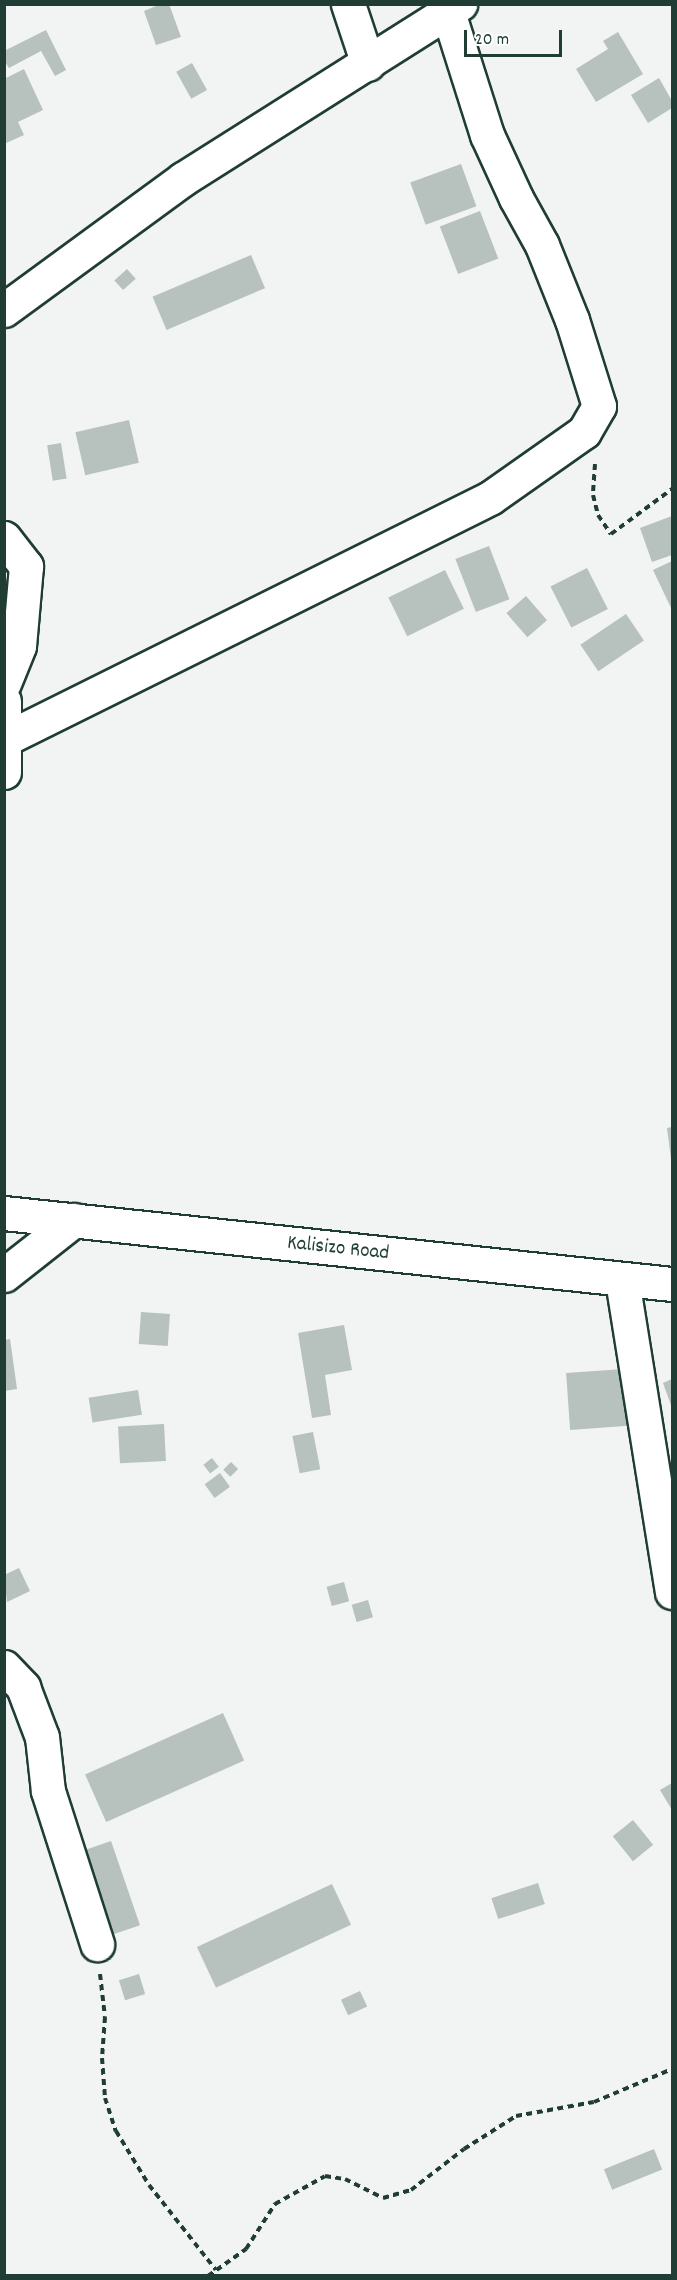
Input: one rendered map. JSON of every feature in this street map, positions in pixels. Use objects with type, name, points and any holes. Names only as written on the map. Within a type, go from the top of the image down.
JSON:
[{"type":"street","points":[[348,4],[368,64]]},
{"type":"street","points":[[4,310],[183,179],[454,8],[487,135],[516,198],[542,245],[572,320],[599,406],[584,432],[490,498],[5,739]]},
{"type":"street","points":[[4,538],[26,566],[20,646],[4,683]]},
{"type":"street","points":[[4,701],[4,772]]},
{"type":"street","name":"Kalisizo Road","points":[[4,1213],[672,1284]]},
{"type":"street","points":[[4,1275],[74,1220]]},
{"type":"street","points":[[622,1280],[672,1592]]},
{"type":"street","points":[[4,1667],[23,1687],[42,1737],[48,1791],[98,1944]]},
{"type":"path","points":[[595,462],[593,495],[598,515],[611,534],[672,489]]},
{"type":"path","points":[[98,1944],[105,2017],[102,2058],[105,2098],[116,2131],[149,2186],[216,2270]]},
{"type":"path","points":[[208,2276],[246,2249],[275,2204],[325,2176],[345,2179],[383,2198],[411,2190],[464,2149],[516,2116],[594,2102],[672,2069]]},
{"type":"building","points":[[161,4],[169,4],[181,37],[156,45],[144,11]]},
{"type":"building","points":[[46,30],[66,70],[55,76],[41,51],[9,68],[4,60],[4,51]]},
{"type":"building","points":[[618,32],[643,74],[596,102],[576,69],[608,49],[603,41]]},
{"type":"building","points":[[192,63],[207,90],[191,99],[176,72]]},
{"type":"building","points":[[24,69],[43,110],[18,122],[24,135],[4,144],[4,79]]},
{"type":"building","points":[[659,78],[672,101],[672,108],[648,123],[631,95]]},
{"type":"building","points":[[461,164],[476,206],[426,225],[410,182]]},
{"type":"building","points":[[480,211],[498,259],[458,274],[440,226]]},
{"type":"building","points":[[251,255],[265,288],[167,330],[153,297]]},
{"type":"building","points":[[127,269],[136,279],[123,290],[114,280]]},
{"type":"building","points":[[129,420],[139,463],[85,475],[75,432]]},
{"type":"building","points":[[61,443],[67,479],[53,481],[47,445]]},
{"type":"building","points":[[672,516],[672,555],[652,562],[640,528]]},
{"type":"building","points":[[489,546],[509,599],[476,612],[455,559]]},
{"type":"building","points":[[672,561],[672,610],[653,570]]},
{"type":"building","points":[[587,568],[608,609],[571,628],[550,587]]},
{"type":"building","points":[[445,570],[464,609],[407,636],[388,598]]},
{"type":"building","points":[[526,596],[547,620],[527,637],[506,613]]},
{"type":"building","points":[[626,614],[644,641],[598,671],[580,645]]},
{"type":"building","points":[[672,1127],[672,1158],[671,1159],[667,1128]]},
{"type":"building","points":[[141,1312],[170,1314],[168,1346],[139,1344]]},
{"type":"building","points":[[344,1325],[352,1370],[325,1375],[331,1415],[312,1418],[298,1333]]},
{"type":"building","points":[[10,1339],[17,1389],[4,1391],[4,1340]]},
{"type":"building","points":[[624,1369],[628,1426],[570,1430],[566,1373]]},
{"type":"building","points":[[672,1379],[672,1408],[663,1383]]},
{"type":"building","points":[[138,1390],[142,1415],[93,1423],[89,1398]]},
{"type":"building","points":[[164,1424],[166,1461],[120,1463],[118,1426]]},
{"type":"building","points":[[313,1432],[320,1469],[300,1473],[292,1436]]},
{"type":"building","points":[[212,1458],[219,1467],[210,1473],[203,1465]]},
{"type":"building","points":[[231,1462],[238,1469],[230,1477],[223,1470]]},
{"type":"building","points":[[220,1473],[230,1487],[215,1498],[205,1484]]},
{"type":"building","points":[[19,1568],[30,1591],[7,1602],[4,1575]]},
{"type":"building","points":[[344,1582],[349,1601],[332,1606],[327,1587]]},
{"type":"building","points":[[368,1600],[373,1617],[357,1622],[352,1605]]},
{"type":"building","points":[[223,1713],[244,1761],[106,1822],[85,1774]]},
{"type":"building","points":[[672,1783],[672,1810],[660,1790]]},
{"type":"building","points":[[633,1820],[653,1845],[633,1861],[613,1836]]},
{"type":"building","points":[[111,1841],[140,1925],[106,1937],[77,1853]]},
{"type":"building","points":[[538,1883],[545,1904],[498,1919],[491,1898]]},
{"type":"building","points":[[332,1884],[351,1925],[216,1988],[197,1947]]},
{"type":"building","points":[[139,1974],[145,1994],[125,2000],[119,1980]]},
{"type":"building","points":[[360,1991],[367,2006],[348,2015],[341,2000]]},
{"type":"building","points":[[654,2149],[662,2169],[612,2190],[604,2169]]}]
